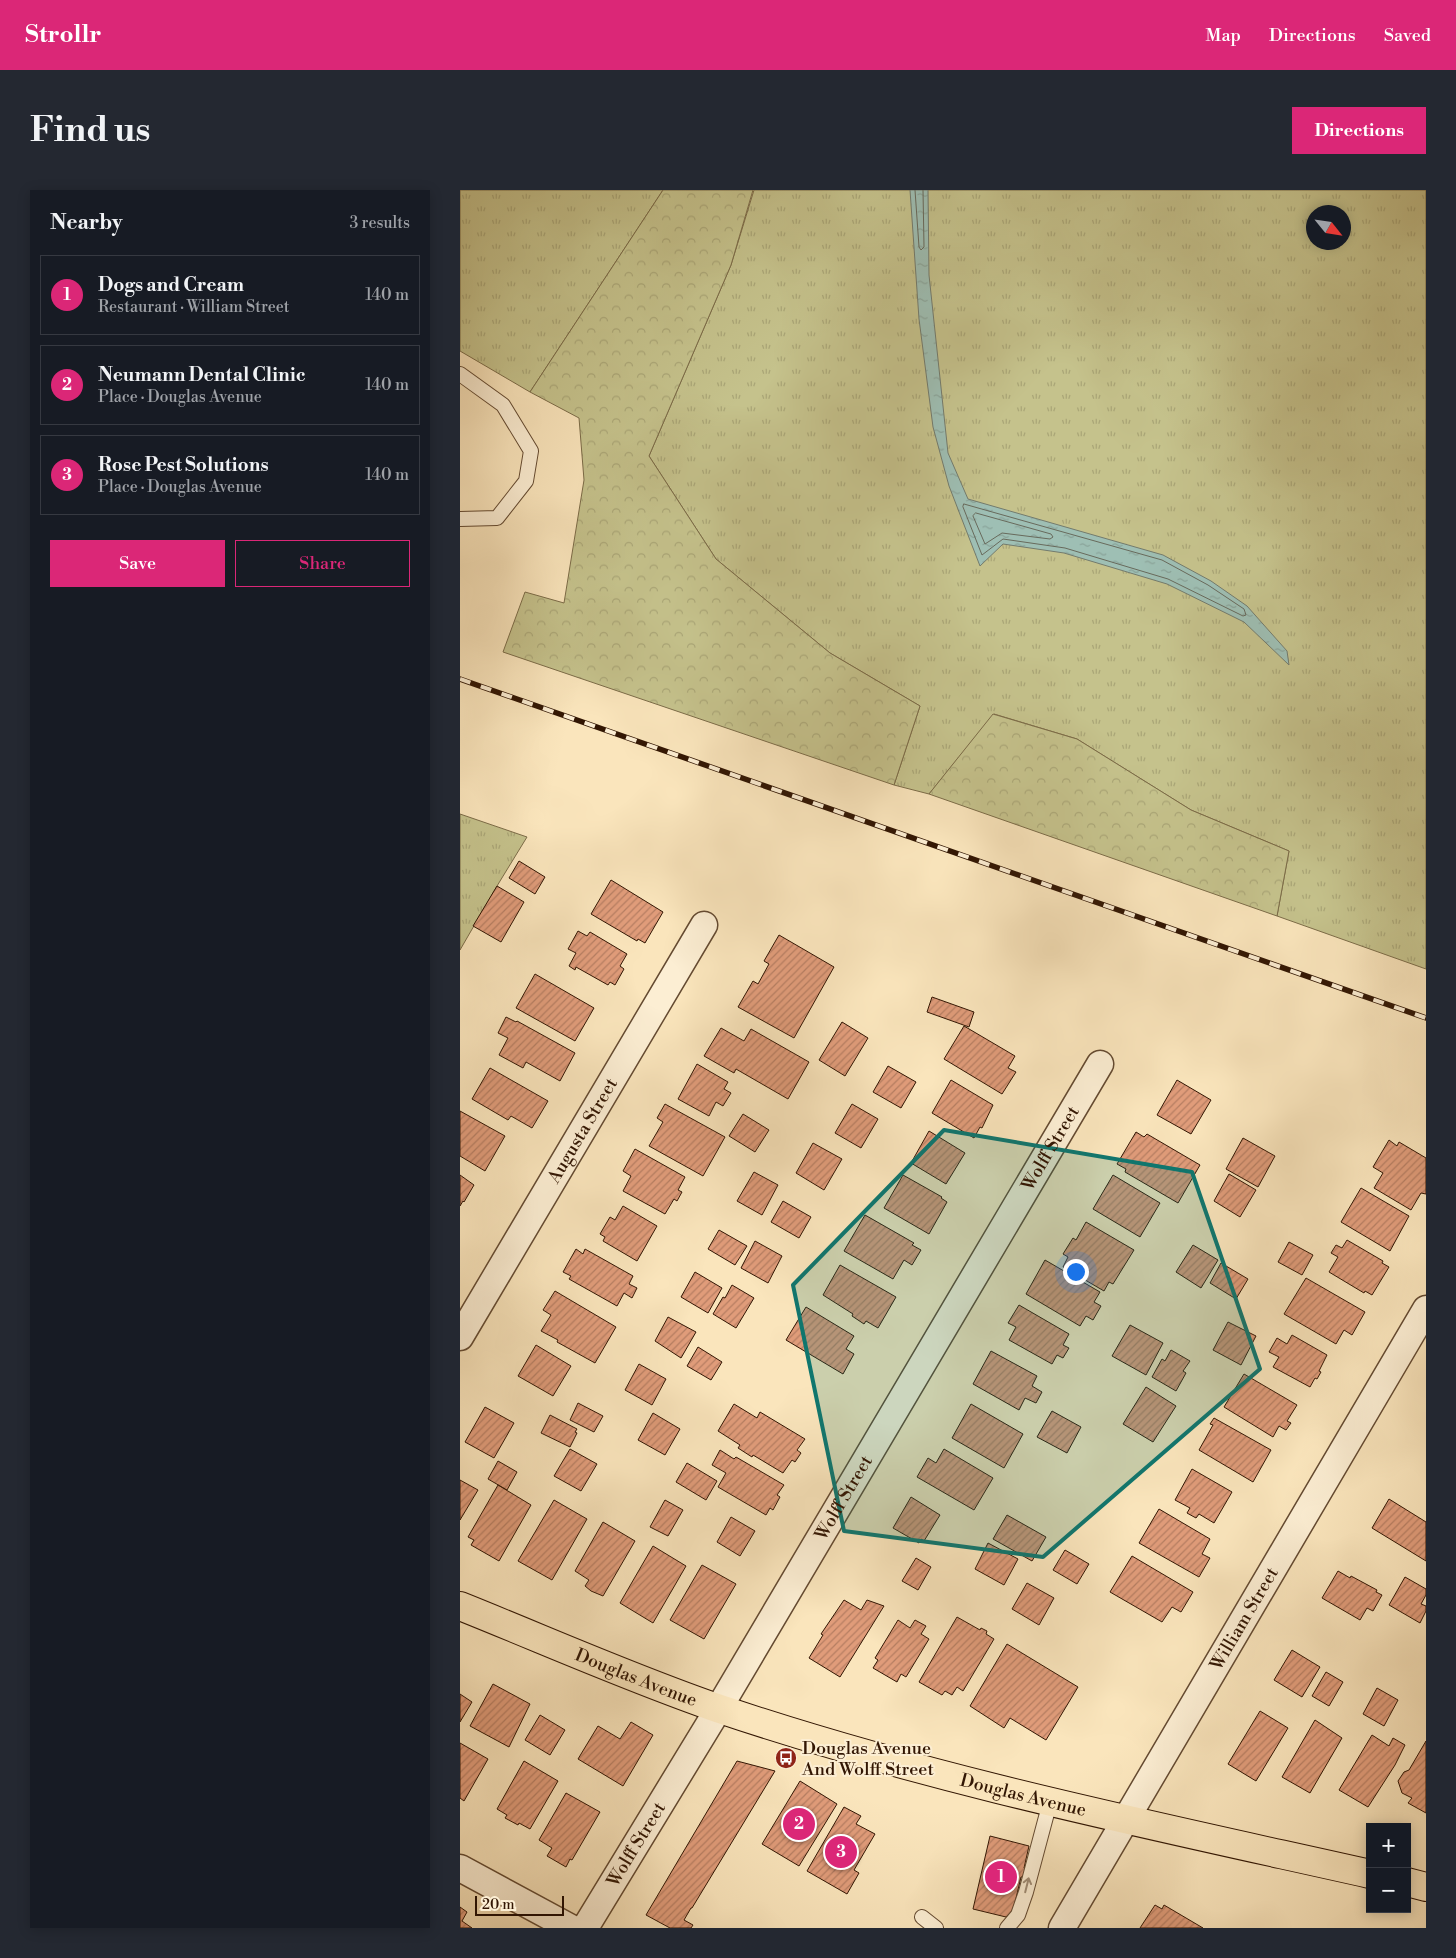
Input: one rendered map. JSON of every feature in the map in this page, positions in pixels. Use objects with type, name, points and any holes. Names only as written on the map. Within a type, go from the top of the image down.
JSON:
[{"type":"main road","name":"Douglas Avenue","points":[[460,1606],[684,1696],[837,1745],[1125,1821],[1366,1873]]},
{"type":"main road","points":[[1411,1883],[1426,1887]]},
{"type":"street","name":"Augusta Street","points":[[460,1337],[704,925]]},
{"type":"street","name":"Wolff Street","points":[[585,1928],[719,1708],[1100,1064]]},
{"type":"street","name":"William Street","points":[[1062,1928],[1426,1309]]},
{"type":"street","points":[[460,1868],[571,1928]]},
{"type":"lane","points":[[460,374],[502,405],[531,451],[526,481],[497,518],[460,519]]},
{"type":"lane","points":[[1007,1928],[1018,1915],[1026,1892],[1050,1802]]},
{"type":"lane","points":[[922,1917],[936,1928]]},
{"type":"highlighted area","points":[[944,1130],[1192,1172],[1260,1369],[1043,1557],[844,1531],[793,1285]]},
{"type":"green space","points":[[460,190],[663,190],[530,392],[460,351]]},
{"type":"green space","points":[[663,190],[753,190],[731,265],[649,456],[716,559],[830,653],[920,706],[894,785],[503,652],[525,592],[564,603],[584,480],[579,418],[530,392]]},
{"type":"green space","points":[[754,190],[1426,190],[1426,969],[1277,916],[1289,851],[1191,810],[1077,739],[994,714],[929,794],[894,785],[920,706],[830,653],[716,559],[649,456],[731,265]]},
{"type":"green space","points":[[993,714],[1077,739],[1191,810],[1289,851],[1277,916],[929,794]]},
{"type":"green space","points":[[460,814],[527,837],[460,950]]},
{"type":"water","points":[[910,190],[928,190],[929,275],[948,453],[968,499],[1163,555],[1211,581],[1247,606],[1287,651],[1289,665],[1244,622],[1167,584],[1064,553],[1003,544],[980,566],[949,486],[933,427],[919,319]]},
{"type":"building","points":[[519,861],[545,877],[535,894],[509,878]]},
{"type":"building","points":[[611,880],[663,912],[645,943],[638,939],[637,941],[591,914]]},
{"type":"building","points":[[497,886],[524,902],[501,942],[473,926]]},
{"type":"building","points":[[578,931],[587,936],[590,932],[627,954],[620,966],[624,969],[615,985],[610,982],[608,985],[576,967],[575,970],[569,966],[576,953],[568,949]]},
{"type":"building","points":[[779,935],[834,967],[794,1038],[738,1007],[753,981],[758,984],[769,964],[764,961]]},
{"type":"building","points":[[535,974],[594,1008],[575,1041],[516,1008]]},
{"type":"building","points":[[932,997],[974,1012],[969,1027],[927,1012]]},
{"type":"building","points":[[506,1017],[517,1021],[575,1053],[560,1081],[526,1062],[523,1068],[499,1055],[508,1038],[498,1033]]},
{"type":"building","points":[[842,1022],[868,1038],[845,1076],[819,1060]]},
{"type":"building","points":[[964,1026],[1015,1056],[1008,1068],[1016,1072],[1002,1094],[944,1059]]},
{"type":"building","points":[[721,1028],[744,1041],[751,1029],[809,1062],[788,1099],[736,1069],[734,1073],[704,1056]]},
{"type":"building","points":[[697,1064],[728,1082],[724,1089],[731,1093],[723,1106],[716,1102],[709,1116],[678,1099]]},
{"type":"building","points":[[888,1066],[916,1082],[901,1108],[873,1092]]},
{"type":"building","points":[[490,1068],[548,1101],[532,1128],[511,1116],[508,1120],[472,1099]]},
{"type":"building","points":[[951,1080],[993,1105],[982,1128],[980,1127],[974,1138],[932,1113]]},
{"type":"building","points":[[1177,1080],[1211,1100],[1191,1134],[1157,1115]]},
{"type":"building","points":[[665,1104],[725,1137],[703,1176],[649,1146],[663,1122],[657,1118]]},
{"type":"building","points":[[852,1104],[878,1119],[861,1148],[835,1133]]},
{"type":"building","points":[[460,1111],[505,1136],[485,1171],[460,1156]]},
{"type":"building","points":[[743,1114],[769,1130],[755,1152],[729,1136]]},
{"type":"building","points":[[929,1131],[965,1153],[946,1184],[911,1163]]},
{"type":"building","points":[[1136,1132],[1144,1137],[1147,1134],[1200,1165],[1178,1203],[1125,1172],[1126,1169],[1117,1164]]},
{"type":"building","points":[[1243,1138],[1275,1156],[1258,1187],[1226,1169]]},
{"type":"building","points":[[1389,1140],[1397,1146],[1399,1142],[1426,1158],[1426,1194],[1421,1193],[1411,1210],[1374,1188],[1383,1173],[1373,1167]]},
{"type":"building","points":[[813,1143],[842,1159],[824,1190],[796,1173]]},
{"type":"building","points":[[635,1149],[685,1177],[678,1190],[682,1192],[677,1201],[674,1199],[665,1214],[623,1191],[631,1176],[623,1171]]},
{"type":"building","points":[[754,1172],[778,1185],[762,1215],[737,1201]]},
{"type":"building","points":[[1229,1174],[1256,1190],[1240,1217],[1214,1201]]},
{"type":"building","points":[[460,1175],[474,1185],[460,1206]]},
{"type":"building","points":[[903,1175],[942,1197],[947,1202],[929,1234],[884,1208]]},
{"type":"building","points":[[1113,1175],[1160,1203],[1140,1237],[1093,1209]]},
{"type":"building","points":[[1361,1188],[1409,1216],[1390,1251],[1341,1222]]},
{"type":"building","points":[[783,1201],[811,1217],[799,1238],[771,1222]]},
{"type":"building","points":[[623,1206],[657,1226],[637,1261],[603,1241],[605,1237],[600,1234],[610,1217],[615,1220]]},
{"type":"building","points":[[865,1215],[914,1243],[912,1245],[921,1250],[912,1265],[904,1260],[893,1279],[844,1251]]},
{"type":"building","points":[[1086,1222],[1134,1250],[1113,1284],[1109,1282],[1104,1291],[1063,1267],[1068,1257],[1063,1254],[1073,1238],[1076,1240]]},
{"type":"building","points":[[719,1230],[747,1246],[735,1265],[708,1249]]},
{"type":"building","points":[[1347,1240],[1383,1261],[1382,1263],[1389,1267],[1372,1295],[1365,1291],[1364,1293],[1329,1272],[1338,1257],[1331,1253],[1336,1245],[1342,1248]]},
{"type":"building","points":[[755,1241],[782,1256],[768,1283],[741,1268]]},
{"type":"building","points":[[1289,1242],[1313,1255],[1302,1275],[1278,1262]]},
{"type":"building","points":[[1193,1245],[1218,1260],[1201,1288],[1176,1272]]},
{"type":"building","points":[[576,1249],[583,1254],[585,1249],[633,1276],[629,1284],[637,1288],[632,1298],[624,1293],[617,1306],[569,1279],[571,1276],[563,1272]]},
{"type":"building","points":[[1045,1260],[1100,1292],[1094,1302],[1101,1306],[1093,1320],[1086,1316],[1080,1326],[1026,1294]]},
{"type":"building","points":[[1221,1263],[1248,1279],[1236,1299],[1210,1283]]},
{"type":"building","points":[[840,1265],[896,1297],[878,1328],[866,1321],[864,1324],[852,1316],[853,1314],[823,1295]]},
{"type":"building","points":[[695,1272],[722,1288],[708,1313],[681,1297]]},
{"type":"building","points":[[1306,1278],[1365,1312],[1352,1335],[1344,1330],[1336,1344],[1284,1314]]},
{"type":"building","points":[[732,1285],[754,1298],[736,1328],[713,1314]]},
{"type":"building","points":[[555,1291],[616,1327],[595,1363],[541,1331],[551,1315],[543,1310]]},
{"type":"building","points":[[1019,1305],[1069,1334],[1063,1345],[1069,1348],[1063,1358],[1057,1355],[1052,1364],[1009,1340],[1016,1327],[1008,1323]]},
{"type":"building","points":[[806,1307],[854,1336],[846,1349],[854,1354],[843,1374],[786,1340]]},
{"type":"building","points":[[668,1317],[696,1332],[681,1358],[655,1341]]},
{"type":"building","points":[[1228,1322],[1256,1336],[1241,1365],[1213,1350]]},
{"type":"building","points":[[1130,1325],[1163,1343],[1146,1375],[1112,1356]]},
{"type":"building","points":[[1292,1335],[1327,1355],[1319,1371],[1321,1372],[1310,1387],[1273,1367],[1279,1357],[1269,1352],[1277,1338],[1287,1344]]},
{"type":"building","points":[[536,1345],[571,1366],[553,1396],[518,1376]]},
{"type":"building","points":[[698,1347],[722,1362],[711,1380],[687,1366]]},
{"type":"building","points":[[1171,1350],[1190,1361],[1183,1371],[1186,1373],[1176,1391],[1152,1377],[1162,1359],[1165,1361]]},
{"type":"building","points":[[991,1351],[1037,1376],[1032,1386],[1042,1392],[1036,1403],[1025,1398],[1019,1410],[973,1384]]},
{"type":"building","points":[[639,1364],[666,1379],[652,1405],[625,1390]]},
{"type":"building","points":[[1244,1374],[1297,1405],[1287,1421],[1291,1423],[1286,1430],[1279,1426],[1273,1437],[1224,1407]]},
{"type":"building","points":[[1146,1387],[1176,1406],[1153,1442],[1123,1424]]},
{"type":"building","points":[[578,1403],[603,1416],[594,1432],[570,1420]]},
{"type":"building","points":[[734,1404],[757,1418],[760,1412],[805,1439],[797,1450],[801,1453],[795,1462],[792,1460],[783,1473],[738,1448],[740,1445],[718,1431]]},
{"type":"building","points":[[971,1404],[1023,1434],[1004,1468],[952,1438]]},
{"type":"building","points":[[485,1407],[514,1423],[494,1458],[465,1442]]},
{"type":"building","points":[[1052,1411],[1081,1427],[1067,1453],[1037,1437]]},
{"type":"building","points":[[653,1413],[680,1429],[665,1455],[638,1440]]},
{"type":"building","points":[[550,1415],[577,1429],[570,1447],[541,1433]]},
{"type":"building","points":[[1214,1418],[1271,1450],[1253,1482],[1199,1450],[1213,1425],[1210,1424]]},
{"type":"building","points":[[570,1449],[597,1464],[581,1491],[554,1476]]},
{"type":"building","points":[[944,1449],[993,1478],[974,1510],[917,1477],[928,1458],[936,1463]]},
{"type":"building","points":[[720,1450],[734,1459],[736,1457],[784,1485],[777,1495],[780,1497],[773,1510],[770,1508],[766,1515],[718,1487],[726,1473],[712,1465]]},
{"type":"building","points":[[498,1461],[517,1472],[507,1490],[488,1479]]},
{"type":"building","points":[[687,1463],[717,1481],[706,1500],[676,1482]]},
{"type":"building","points":[[1192,1469],[1232,1492],[1214,1523],[1199,1514],[1196,1518],[1187,1513],[1190,1508],[1175,1500]]},
{"type":"building","points":[[460,1480],[478,1490],[460,1520]]},
{"type":"building","points":[[498,1485],[531,1505],[499,1561],[471,1545],[474,1540],[468,1537]]},
{"type":"building","points":[[911,1497],[940,1515],[924,1541],[921,1539],[919,1543],[893,1528]]},
{"type":"building","points":[[1389,1499],[1426,1522],[1426,1561],[1372,1528]]},
{"type":"building","points":[[554,1500],[587,1519],[552,1580],[518,1561]]},
{"type":"building","points":[[665,1500],[683,1510],[668,1536],[650,1527]]},
{"type":"building","points":[[1159,1509],[1210,1539],[1202,1554],[1210,1558],[1199,1577],[1139,1543]]},
{"type":"building","points":[[1007,1515],[1046,1537],[1032,1561],[993,1539]]},
{"type":"building","points":[[731,1517],[755,1531],[740,1556],[717,1542]]},
{"type":"building","points":[[603,1522],[635,1541],[603,1596],[585,1586],[589,1580],[575,1571]]},
{"type":"building","points":[[988,1543],[1018,1559],[1004,1585],[975,1569]]},
{"type":"building","points":[[653,1546],[686,1566],[653,1623],[620,1603]]},
{"type":"building","points":[[1065,1550],[1089,1564],[1077,1584],[1053,1570]]},
{"type":"building","points":[[1132,1556],[1193,1592],[1181,1612],[1172,1607],[1162,1622],[1110,1592]]},
{"type":"building","points":[[916,1558],[931,1567],[918,1590],[902,1581]]},
{"type":"building","points":[[702,1565],[736,1584],[704,1639],[670,1620]]},
{"type":"building","points":[[1338,1571],[1377,1590],[1376,1592],[1382,1595],[1373,1611],[1367,1608],[1360,1620],[1322,1598]]},
{"type":"building","points":[[1405,1577],[1426,1589],[1426,1595],[1421,1604],[1426,1606],[1426,1611],[1420,1623],[1389,1605]]},
{"type":"building","points":[[1027,1583],[1054,1598],[1039,1625],[1012,1609]]},
{"type":"building","points":[[844,1600],[861,1610],[867,1600],[884,1606],[840,1677],[809,1658],[823,1635],[821,1634]]},
{"type":"building","points":[[957,1617],[980,1630],[981,1628],[987,1631],[986,1634],[994,1639],[963,1691],[957,1687],[952,1695],[945,1691],[942,1695],[919,1682]]},
{"type":"building","points":[[898,1620],[910,1628],[915,1620],[926,1626],[921,1634],[929,1639],[906,1677],[901,1674],[897,1682],[873,1668],[878,1660],[875,1658]]},
{"type":"building","points":[[1007,1644],[1078,1687],[1046,1740],[1010,1718],[1004,1728],[970,1706]]},
{"type":"building","points":[[1292,1650],[1320,1667],[1302,1697],[1274,1680]]},
{"type":"building","points":[[1326,1672],[1343,1682],[1329,1706],[1312,1696]]},
{"type":"building","points":[[493,1684],[530,1704],[509,1747],[470,1726]]},
{"type":"building","points":[[1377,1688],[1398,1700],[1384,1726],[1363,1714]]},
{"type":"building","points":[[460,1694],[472,1702],[460,1722]]},
{"type":"building","points":[[1260,1711],[1288,1728],[1256,1781],[1228,1764]]},
{"type":"building","points":[[540,1715],[565,1730],[550,1755],[525,1740]]},
{"type":"building","points":[[1315,1720],[1342,1738],[1310,1793],[1282,1777]]},
{"type":"building","points":[[631,1722],[653,1735],[623,1786],[578,1759],[598,1726],[620,1739]]},
{"type":"building","points":[[1372,1735],[1389,1746],[1393,1738],[1405,1745],[1395,1765],[1368,1807],[1339,1790]]},
{"type":"building","points":[[1426,1741],[1426,1813],[1408,1803],[1412,1798],[1402,1793],[1398,1781],[1404,1772],[1409,1770]]},
{"type":"building","points":[[460,1743],[488,1759],[464,1801],[460,1798]]},
{"type":"building","points":[[524,1761],[558,1781],[530,1829],[505,1818],[507,1815],[497,1809]]},
{"type":"building","points":[[737,1761],[775,1771],[684,1920],[693,1925],[691,1928],[670,1928],[646,1915]]},
{"type":"building","points":[[800,1781],[837,1804],[799,1866],[762,1844]]},
{"type":"building","points":[[566,1793],[600,1812],[566,1867],[547,1856],[552,1848],[539,1840]]},
{"type":"building","points":[[844,1807],[861,1816],[856,1824],[875,1834],[854,1870],[859,1873],[847,1894],[807,1871]]},
{"type":"building","points":[[990,1836],[1029,1846],[1024,1877],[1021,1877],[1013,1911],[1006,1917],[973,1909]]},
{"type":"building","points":[[1155,1905],[1162,1909],[1164,1905],[1203,1928],[1140,1928]]},
{"type":"building","points":[[460,1907],[467,1912],[462,1921],[472,1928],[460,1928]]},
{"type":"railway","points":[[460,679],[1426,1018]]},
{"type":"place","name":"Douglas Avenue And Wolff Street","points":[[786,1758]]},
{"type":"place","name":"Neumann Dental Clinic","points":[[799,1824]]},
{"type":"place","name":"Rose Pest Solutions","points":[[841,1852]]},
{"type":"place","name":"Dogs and Cream","points":[[1001,1877]]}]
